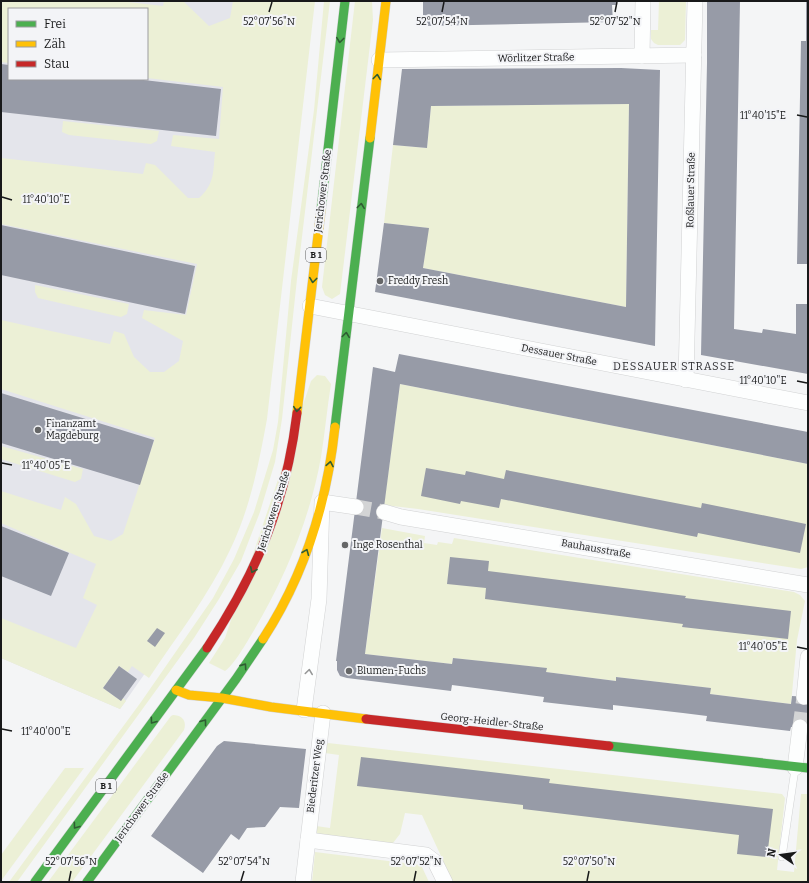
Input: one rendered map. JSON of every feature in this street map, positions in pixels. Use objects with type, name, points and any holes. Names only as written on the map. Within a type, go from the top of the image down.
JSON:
[{"type":"main road","name":"Jerichower Straße","points":[[35,882],[176,690],[234,605],[248,579],[272,522],[287,473],[294,437],[345,1]]},
{"type":"main road","name":"Jerichower Straße","points":[[91,880],[262,641],[285,601],[308,547],[322,502],[333,448],[386,1]]},
{"type":"main road","name":"Georg-Heidler-Straße","points":[[176,690],[189,696],[222,698],[271,707],[802,768]]},
{"type":"street","points":[[642,56],[643,1]]},
{"type":"street","name":"Roßlauer Straße","points":[[686,380],[695,1]]},
{"type":"street","name":"Wörlitzer Straße","points":[[379,60],[694,55]]},
{"type":"street","name":"Dessauer Straße","points":[[310,306],[808,403]]},
{"type":"street","points":[[322,502],[356,507]]},
{"type":"street","name":"Jerichower Straße","points":[[304,710],[318,599],[322,502]]},
{"type":"street","name":"Bauhausstraße","points":[[384,512],[401,517],[808,585]]},
{"type":"street","points":[[804,697],[808,657]]},
{"type":"street","name":"Biederitzer Weg","points":[[303,882],[323,713]]},
{"type":"street","points":[[800,727],[802,768]]},
{"type":"street","points":[[308,840],[426,855],[435,862],[445,882]]},
{"type":"lane","points":[[782,857],[802,768]]},
{"type":"shaded area","points":[[1,1],[307,1],[171,636],[120,709],[1,658]]},
{"type":"green space","points":[[1,1],[119,1],[163,6],[164,1],[183,1],[209,26],[230,18],[233,1],[315,1],[267,419],[253,486],[237,534],[222,567],[203,599],[149,678],[132,666],[128,672],[119,666],[103,688],[121,701],[123,698],[126,701],[120,709],[1,658],[1,618],[76,648],[97,605],[83,598],[96,564],[1,523],[1,491],[61,510],[65,497],[76,504],[94,536],[111,541],[123,534],[155,438],[1,389],[1,320],[110,344],[114,331],[124,334],[134,357],[150,372],[164,372],[179,361],[183,341],[142,318],[144,310],[186,315],[197,264],[1,224],[1,158],[143,174],[146,163],[155,165],[188,198],[199,198],[211,182],[215,152],[171,146],[173,135],[219,139],[223,87],[148,78],[148,8],[8,8],[8,63],[1,62]]},
{"type":"green space","points":[[324,1],[330,1],[282,419],[275,462],[260,512],[241,561],[194,638],[17,882],[9,882],[141,702],[213,598],[234,559],[254,512],[273,450],[278,422],[291,281],[314,110]]},
{"type":"green space","points":[[355,1],[372,1],[373,20],[340,294],[332,299],[325,295],[322,287]]},
{"type":"green space","points":[[659,1],[686,1],[685,40],[680,45],[658,45],[651,39],[651,30],[658,30]]},
{"type":"green space","points":[[629,104],[626,307],[423,268],[428,228],[384,223],[393,145],[427,148],[431,106]]},
{"type":"green space","points":[[63,121],[159,131],[157,141],[151,144],[69,135],[62,132]]},
{"type":"green space","points":[[35,285],[129,304],[127,314],[121,317],[38,298],[35,292]]},
{"type":"green space","points":[[317,375],[325,376],[331,384],[321,457],[310,503],[295,548],[276,591],[244,647],[229,668],[225,671],[209,663],[225,638],[311,381]]},
{"type":"green space","points":[[400,384],[808,464],[808,567],[801,569],[418,509],[384,505]]},
{"type":"green space","points":[[1,446],[83,469],[81,479],[75,482],[1,459]]},
{"type":"green space","points":[[382,528],[425,536],[424,543],[437,545],[438,542],[452,544],[454,538],[794,592],[800,595],[805,601],[797,640],[791,704],[710,694],[710,688],[616,677],[616,681],[546,672],[546,668],[453,658],[452,664],[365,654]]},
{"type":"green space","points":[[171,716],[179,716],[183,719],[185,724],[184,730],[72,882],[48,882]]},
{"type":"green space","points":[[328,743],[782,794],[785,798],[777,870],[794,872],[801,794],[808,794],[808,882],[453,882],[422,815],[405,813],[400,834],[389,848],[314,834],[316,826],[330,828],[339,755],[325,753],[325,746]]},
{"type":"green space","points":[[65,768],[84,768],[1,881],[1,855]]},
{"type":"green space","points":[[315,852],[421,865],[429,882],[312,882]]},
{"type":"building","points":[[423,1],[617,1],[617,5],[612,5],[613,22],[423,26]]},
{"type":"building","points":[[707,1],[740,1],[734,329],[762,333],[763,329],[796,334],[796,304],[808,304],[808,374],[701,355]]},
{"type":"building","points":[[806,1],[808,1],[808,264],[797,264],[801,41],[806,41]]},
{"type":"building","points":[[1,64],[8,65],[8,80],[144,80],[221,89],[216,136],[1,112]]},
{"type":"building","points":[[621,68],[660,70],[655,346],[375,292],[384,223],[429,228],[423,268],[626,307],[629,104],[431,106],[427,148],[393,145],[402,69]]},
{"type":"building","points":[[1,225],[195,266],[185,314],[1,275]]},
{"type":"building","points":[[399,354],[808,432],[808,464],[400,384],[365,654],[452,664],[453,658],[547,668],[546,672],[616,681],[616,677],[711,688],[710,694],[791,704],[792,696],[808,697],[808,728],[791,727],[790,731],[706,721],[707,716],[683,713],[613,705],[613,710],[543,702],[544,697],[452,685],[451,691],[340,676],[337,670],[336,661],[373,367],[395,372]]},
{"type":"building","points":[[1,393],[154,440],[140,485],[1,443]]},
{"type":"building","points":[[426,468],[465,475],[466,471],[504,479],[506,470],[701,508],[702,503],[806,524],[800,553],[698,533],[697,537],[501,499],[499,508],[461,501],[460,504],[421,496]]},
{"type":"building","points":[[1,526],[69,553],[51,596],[1,576]]},
{"type":"building","points":[[450,557],[489,561],[488,571],[791,611],[788,639],[682,627],[683,624],[485,599],[486,588],[447,584]]},
{"type":"building","points":[[157,628],[165,633],[155,647],[147,641]]},
{"type":"building","points":[[119,666],[137,679],[121,701],[103,688]]},
{"type":"building","points":[[224,741],[306,749],[299,808],[280,807],[265,827],[247,828],[239,840],[231,834],[203,873],[151,836],[217,746]]},
{"type":"building","points":[[361,757],[550,779],[549,783],[773,809],[767,857],[737,854],[739,835],[523,809],[523,805],[357,786]]},
{"type":"tunnel","points":[[356,507],[384,512]]},
{"type":"tunnel","points":[[800,727],[804,697]]},
{"type":"traffic: fast","points":[[321,210],[345,1]]},
{"type":"traffic: fast","points":[[335,427],[370,138]]},
{"type":"traffic: fast","points":[[87,882],[236,679],[263,639]]},
{"type":"traffic: fast","points":[[35,882],[207,648]]},
{"type":"traffic: fast","points":[[609,746],[808,768]]},
{"type":"traffic: slow","points":[[370,138],[386,1]]},
{"type":"traffic: slow","points":[[297,413],[321,210]]},
{"type":"traffic: slow","points":[[263,639],[278,615],[290,590],[302,564],[311,538],[320,510],[326,483],[335,427]]},
{"type":"traffic: slow","points":[[176,690],[189,695],[222,698],[271,707],[366,719]]},
{"type":"traffic: jam","points":[[207,648],[241,592],[267,536],[285,477],[297,413]]},
{"type":"traffic: jam","points":[[366,719],[609,746]]},
{"type":"place","name":"Freddy Fresh","points":[[380,281]]},
{"type":"place","name":"Finanzamt Magdeburg","points":[[38,430]]},
{"type":"place","name":"Inge Rosenthal","points":[[345,545]]},
{"type":"place","name":"Blumen-Fuchs","points":[[349,671]]},
{"type":"district","name":"DESSAUER STRASSE","points":[[674,366]]}]
